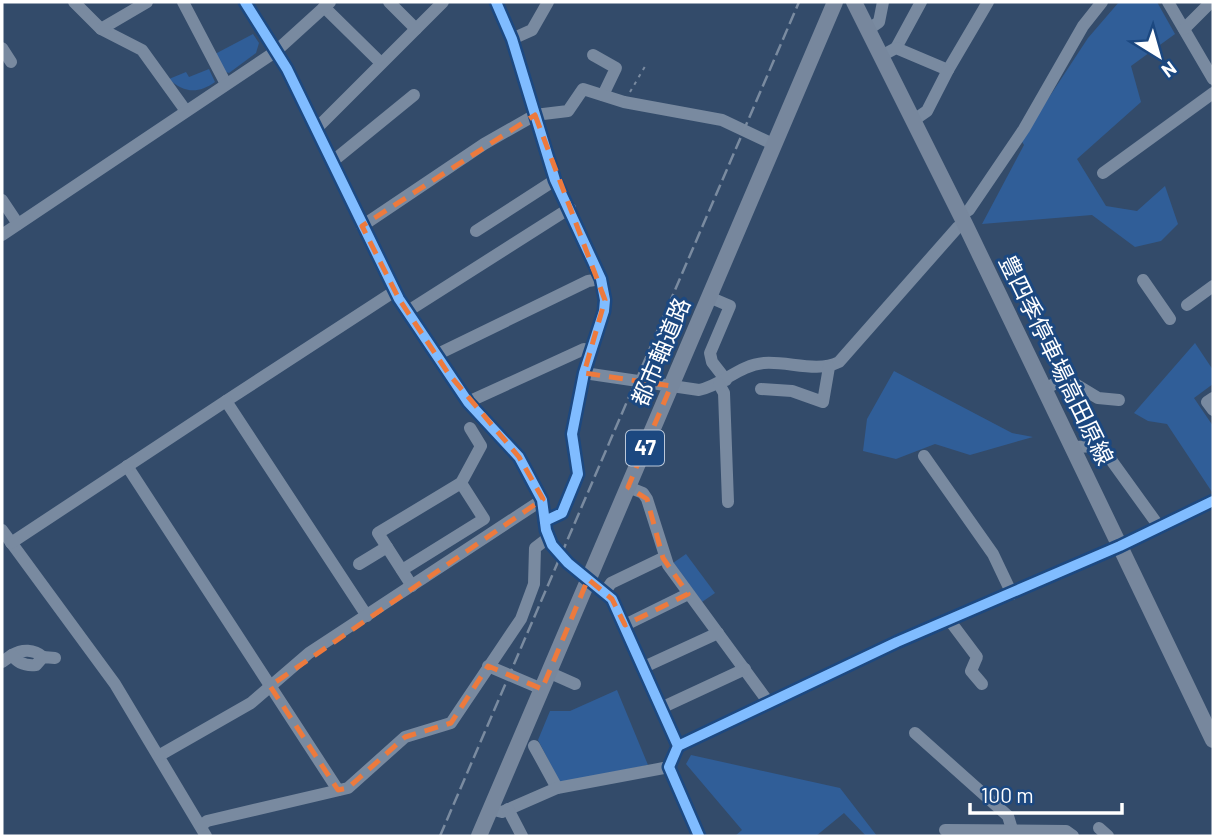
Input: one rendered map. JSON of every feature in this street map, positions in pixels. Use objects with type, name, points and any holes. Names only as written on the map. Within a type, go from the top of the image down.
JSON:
[{"type":"main road","name":"都市軸道路","points":[[478,836],[835,2]]},
{"type":"main road","name":"豊四季停車場高田原線","points":[[854,2],[869,29],[890,52],[914,120],[1213,740]]},
{"type":"street","points":[[74,2],[101,29],[142,50],[186,111]]},
{"type":"street","points":[[101,29],[144,2]]},
{"type":"street","points":[[183,2],[226,84]]},
{"type":"street","points":[[244,2],[317,128],[395,291],[468,402],[519,457],[542,500],[548,538],[568,563],[605,592],[625,625],[678,746]]},
{"type":"street","points":[[389,2],[416,29]]},
{"type":"street","points":[[317,128],[443,2]]},
{"type":"street","points":[[512,38],[532,30],[548,2]]},
{"type":"street","points":[[869,29],[879,22],[883,2]]},
{"type":"street","points":[[921,2],[890,52],[948,70]]},
{"type":"street","points":[[914,120],[927,111],[988,2]]},
{"type":"street","points":[[584,373],[699,390],[722,382],[745,367],[763,363],[829,367],[839,362],[958,227],[1024,129],[1083,26],[1102,2]]},
{"type":"street","points":[[1168,2],[1213,79]]},
{"type":"street","points":[[1184,29],[1211,2]]},
{"type":"street","points":[[2,235],[275,52],[327,4],[381,63]]},
{"type":"street","points":[[497,4],[512,38],[555,180],[601,279],[604,311],[584,373],[572,434],[578,474],[562,513],[545,521]]},
{"type":"street","points":[[2,48],[11,62]]},
{"type":"street","points":[[593,55],[616,68],[603,96]]},
{"type":"street","points":[[362,226],[484,144],[535,115],[568,111],[583,89],[624,102],[722,120],[775,145]]},
{"type":"street","points":[[1103,173],[1213,93]]},
{"type":"street","points":[[333,161],[414,95]]},
{"type":"street","points":[[476,231],[555,180]]},
{"type":"street","points":[[2,200],[18,224]]},
{"type":"street","points":[[408,311],[570,208]]},
{"type":"street","points":[[436,355],[588,281],[601,279]]},
{"type":"street","points":[[1143,280],[1170,319]]},
{"type":"street","points":[[1187,305],[1213,286]]},
{"type":"street","points":[[11,542],[395,291]]},
{"type":"street","points":[[709,297],[730,306],[710,353],[724,393],[728,502]]},
{"type":"street","points":[[468,402],[584,349],[592,351]]},
{"type":"street","points":[[761,388],[792,391],[823,402],[829,367]]},
{"type":"street","points":[[1045,389],[1065,378],[1098,398],[1119,400]]},
{"type":"street","points":[[1213,398],[1207,402],[1213,410]]},
{"type":"street","points":[[226,401],[367,616]]},
{"type":"street","points":[[412,586],[378,533],[461,483],[481,446],[470,428]]},
{"type":"street","points":[[1072,447],[1101,446],[1158,525]]},
{"type":"street","points":[[924,456],[993,554],[1012,594]]},
{"type":"street","points":[[127,467],[338,790]]},
{"type":"street","points":[[402,570],[484,519],[474,498],[461,483]]},
{"type":"street","points":[[628,487],[643,493],[647,499],[663,558],[769,703]]},
{"type":"street","points":[[160,755],[251,703],[309,653],[542,500]]},
{"type":"street","points":[[699,836],[669,767],[678,746],[1120,546],[1158,525],[1213,501]]},
{"type":"street","points":[[2,530],[76,643],[160,755],[204,831]]},
{"type":"street","points":[[204,831],[207,821],[348,789],[405,737],[451,723],[521,619],[534,584],[536,548],[548,538]]},
{"type":"street","points":[[359,564],[387,547]]},
{"type":"street","points":[[605,592],[611,583],[663,558]]},
{"type":"street","points":[[625,625],[688,594]]},
{"type":"street","points":[[950,621],[977,657],[971,671],[982,684]]},
{"type":"street","points":[[644,667],[718,633]]},
{"type":"street","points":[[7,659],[20,650],[37,652],[49,658]]},
{"type":"street","points":[[488,666],[541,689]]},
{"type":"street","points":[[661,708],[745,669]]},
{"type":"street","points":[[548,672],[575,684]]},
{"type":"street","points":[[915,733],[1008,816],[1014,834]]},
{"type":"street","points":[[534,746],[557,788]]},
{"type":"street","points":[[490,809],[508,809],[557,788],[669,767]]},
{"type":"street","points":[[508,809],[522,836]]},
{"type":"street","points":[[945,830],[1014,834],[1066,831],[1073,836]]},
{"type":"path","points":[[624,102],[646,63]]},
{"type":"highlighted area","points":[[535,115],[605,300],[584,373],[671,386],[628,487],[647,499],[663,558],[688,594],[625,625],[612,599],[588,579],[542,689],[488,666],[451,723],[405,737],[348,788],[338,790],[270,686],[543,499],[519,457],[448,373],[399,299],[362,226]]},
{"type":"shaded area","points":[[1119,2],[1157,2],[1175,34],[1131,66],[1141,102],[1077,159],[1106,206],[1137,211],[1165,186],[1178,224],[1161,241],[1135,247],[1092,215],[982,224],[1024,145],[1021,140],[1088,38]]},
{"type":"shaded area","points":[[253,34],[259,43],[256,53],[229,73],[223,71],[215,54]]},
{"type":"shaded area","points":[[209,69],[215,82],[203,89],[186,89],[169,79],[186,72],[189,77]]},
{"type":"shaded area","points":[[1195,343],[1213,370],[1213,384],[1194,398],[1213,426],[1212,492],[1167,424],[1148,421],[1134,413]]},
{"type":"shaded area","points":[[894,371],[1012,433],[1033,437],[970,455],[935,444],[896,459],[863,451],[867,419]]},
{"type":"shaded area","points":[[686,554],[715,593],[702,602],[673,563]]},
{"type":"shaded area","points":[[617,690],[648,765],[560,783],[538,740],[550,711],[570,711]]},
{"type":"shaded area","points":[[691,755],[840,788],[877,836],[866,836],[844,813],[816,836],[735,836],[742,830],[686,764]]},
{"type":"railway","points":[[440,836],[799,2]]},
{"type":"cycle path","points":[[245,2],[287,69],[399,299],[468,402],[519,457],[542,500],[546,530],[552,545],[568,563],[612,599],[678,746],[669,767],[699,836]]},
{"type":"cycle path","points":[[496,2],[512,39],[555,180],[601,279],[605,300],[584,373],[572,434],[578,474],[562,513],[545,521]]},
{"type":"cycle path","points":[[678,746],[897,642],[1120,546],[1213,501]]}]
